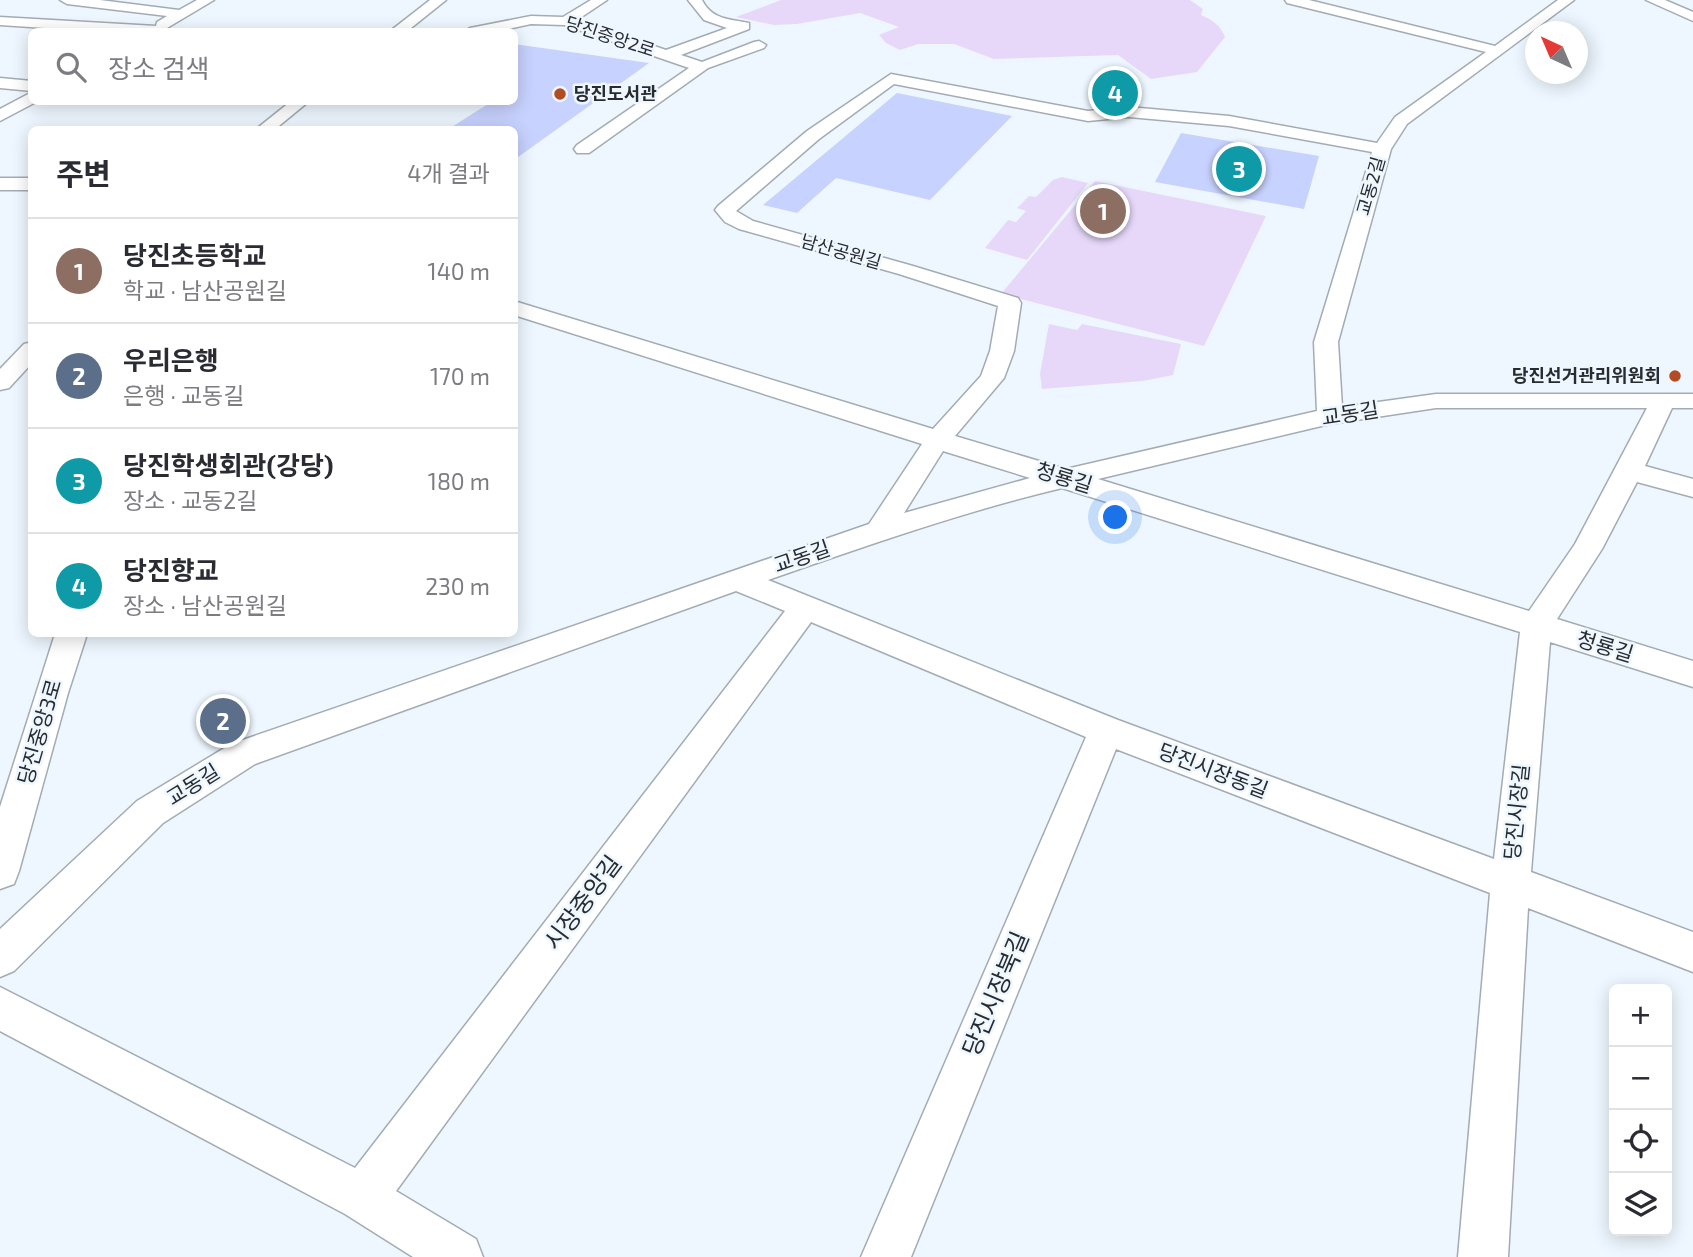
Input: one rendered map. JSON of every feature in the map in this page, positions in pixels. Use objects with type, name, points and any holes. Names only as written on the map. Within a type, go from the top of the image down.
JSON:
[{"type":"street","points":[[67,0],[181,14]]},
{"type":"street","points":[[156,28],[207,0]]},
{"type":"street","points":[[422,0],[439,0]]},
{"type":"street","points":[[401,28],[439,0]]},
{"type":"street","points":[[566,21],[600,0]]},
{"type":"street","name":"당진중앙2로","points":[[667,55],[744,26],[712,19],[699,10],[695,0]]},
{"type":"street","points":[[1292,0],[1499,51]]},
{"type":"street","name":"교동2길","points":[[1330,416],[1326,342],[1382,149],[1401,121],[1567,0]]},
{"type":"street","points":[[1653,0],[1693,17]]},
{"type":"street","points":[[1350,14],[1368,5]]},
{"type":"street","points":[[0,20],[23,6]]},
{"type":"street","name":"당진중앙2로","points":[[489,28],[531,19],[566,21],[701,67]]},
{"type":"street","points":[[0,20],[110,28]]},
{"type":"street","points":[[583,149],[701,67],[759,45]]},
{"type":"street","name":"남산공원길","points":[[937,440],[992,378],[1002,351],[1010,303],[906,270],[746,225],[732,218],[725,210],[813,135],[891,79],[1088,116],[1129,112],[1229,121],[1382,149]]},
{"type":"street","points":[[0,83],[28,86]]},
{"type":"street","points":[[0,116],[28,99]]},
{"type":"street","points":[[268,126],[296,105]]},
{"type":"street","points":[[0,184],[28,184]]},
{"type":"street","name":"청룡길","points":[[518,308],[1693,674]]},
{"type":"street","points":[[0,383],[28,353]]},
{"type":"street","name":"교동길","points":[[0,957],[150,812],[243,754],[879,531],[1003,494],[1330,416],[1436,401],[1693,401]]},
{"type":"street","name":"당진시장길","points":[[1483,1257],[1510,885],[1536,625],[1587,549],[1663,401]]},
{"type":"street","points":[[879,531],[937,440]]},
{"type":"street","points":[[1629,471],[1693,488]]},
{"type":"street","name":"당진시장동길","points":[[737,579],[804,609],[1106,730],[1693,952]]},
{"type":"street","name":"시장중앙길","points":[[362,1197],[804,609]]},
{"type":"street","name":"당진중앙3로","points":[[0,871],[51,693],[70,637]]},
{"type":"street","name":"당진시장북길","points":[[886,1257],[1106,730]]},
{"type":"street","points":[[0,1008],[362,1197],[458,1257]]},
{"type":"shaded area","points":[[781,0],[1190,0],[1203,9],[1201,15],[1216,23],[1225,37],[1197,72],[1151,79],[1118,55],[994,59],[954,44],[918,44],[900,50],[886,43],[879,35],[899,27],[860,13],[797,24],[774,25],[736,17]]},
{"type":"shaded area","points":[[1062,177],[1088,183],[1027,260],[985,248],[1008,220],[1016,222],[1026,211],[1017,208],[1029,196],[1036,197],[1053,180]]},
{"type":"shaded area","points":[[1095,181],[1266,216],[1204,346],[1001,294]]},
{"type":"shaded area","points":[[1049,324],[1077,330],[1082,324],[1181,344],[1173,375],[1143,381],[1042,389],[1040,374]]},
{"type":"building","name":"당진도서관","points":[[518,45],[649,63],[518,157],[518,126],[453,126],[486,105],[518,105]]},
{"type":"building","points":[[897,93],[1012,116],[930,200],[836,178],[797,213],[763,205]]},
{"type":"building","points":[[1181,133],[1319,156],[1304,209],[1155,182]]},
{"type":"place","name":"당진향교","points":[[1115,93]]},
{"type":"place","name":"당진도서관","points":[[560,94]]},
{"type":"place","name":"당진학생회관(강당)","points":[[1239,169]]},
{"type":"place","name":"당진초등학교","points":[[1103,211]]},
{"type":"place","name":"당진선거관리위원회","points":[[1675,376]]},
{"type":"place","name":"우리은행","points":[[223,721]]}]
